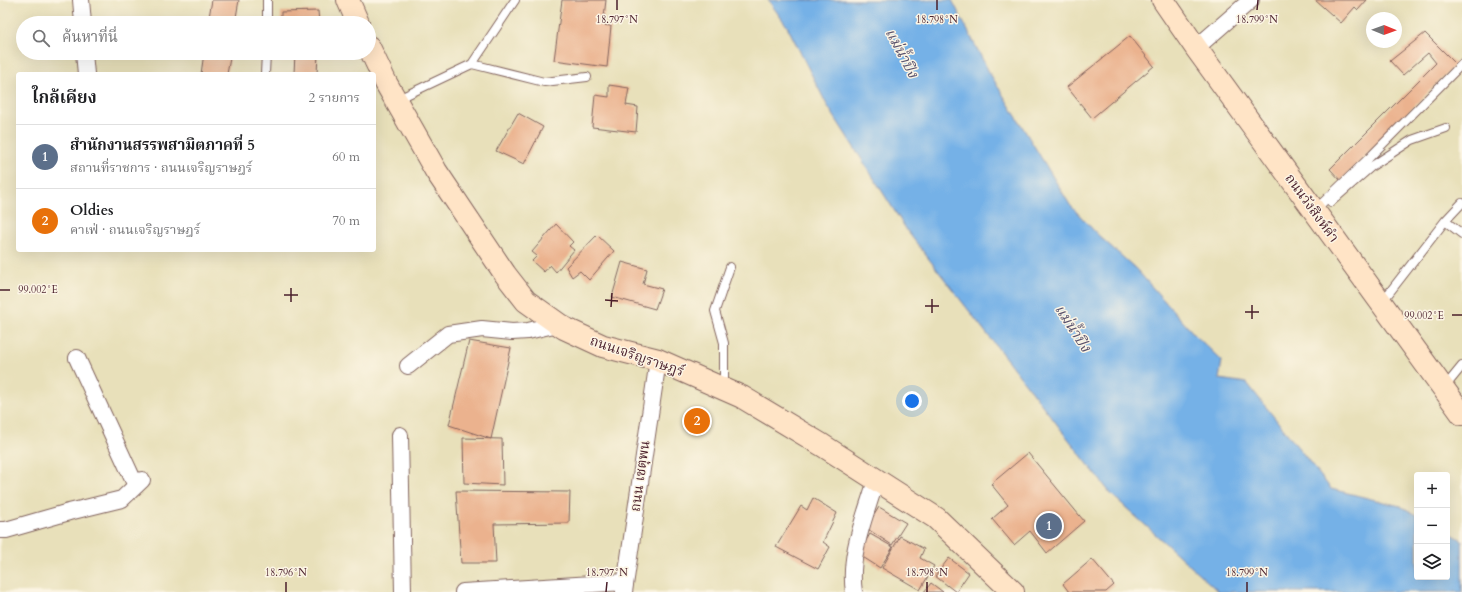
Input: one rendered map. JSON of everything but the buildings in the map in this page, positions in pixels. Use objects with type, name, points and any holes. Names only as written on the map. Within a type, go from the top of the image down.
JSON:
[{"type":"main road","points":[[348,0],[355,16]]},
{"type":"main road","name":"ถนนวังสิงห์คำ","points":[[1163,0],[1196,48],[1462,414]]},
{"type":"main road","name":"ถนนเจริญราษฎร์","points":[[375,60],[395,100],[436,171],[505,274],[526,301],[558,324],[603,346],[658,360],[756,405],[936,518],[1013,592]]},
{"type":"street","points":[[81,0],[82,16]]},
{"type":"street","points":[[1196,48],[1251,0]]},
{"type":"street","points":[[85,60],[86,72]]},
{"type":"street","points":[[408,366],[448,334],[482,329],[512,332],[528,331],[558,324]]},
{"type":"street","points":[[0,530],[6,530],[69,512],[122,500],[139,483],[77,358]]},
{"type":"street","name":"ถนน เชตุพน","points":[[624,587],[658,360]]},
{"type":"street","points":[[400,435],[403,592]]},
{"type":"street","points":[[854,592],[853,566],[857,544],[876,480]]},
{"type":"street","points":[[463,592],[624,587]]},
{"type":"lane","points":[[266,16],[267,0]]},
{"type":"lane","points":[[395,100],[472,64],[514,0]]},
{"type":"lane","points":[[265,72],[266,60]]},
{"type":"lane","points":[[472,64],[544,82],[587,77]]},
{"type":"lane","points":[[1315,212],[1462,64]]},
{"type":"lane","points":[[1315,212],[1372,166],[1412,140],[1446,128]]},
{"type":"lane","points":[[1382,304],[1445,221],[1462,203]]},
{"type":"lane","points":[[1445,221],[1462,234]]},
{"type":"lane","points":[[724,389],[724,343],[715,311],[730,268]]},
{"type":"lane","points":[[1444,389],[1462,366]]},
{"type":"water","name":"แม่น้ำปิง","points":[[768,0],[952,0],[989,72],[1070,205],[1097,234],[1136,269],[1194,334],[1222,361],[1219,379],[1247,383],[1331,489],[1400,506],[1414,513],[1414,580],[1450,580],[1450,533],[1462,540],[1462,592],[1219,592],[1111,494],[908,232],[827,105],[787,26]]},
{"type":"place","name":"Oldies","points":[[697,421]]},
{"type":"place","name":"สำนักงานสรรพสามิตภาคที่ 5","points":[[1049,526]]}]
